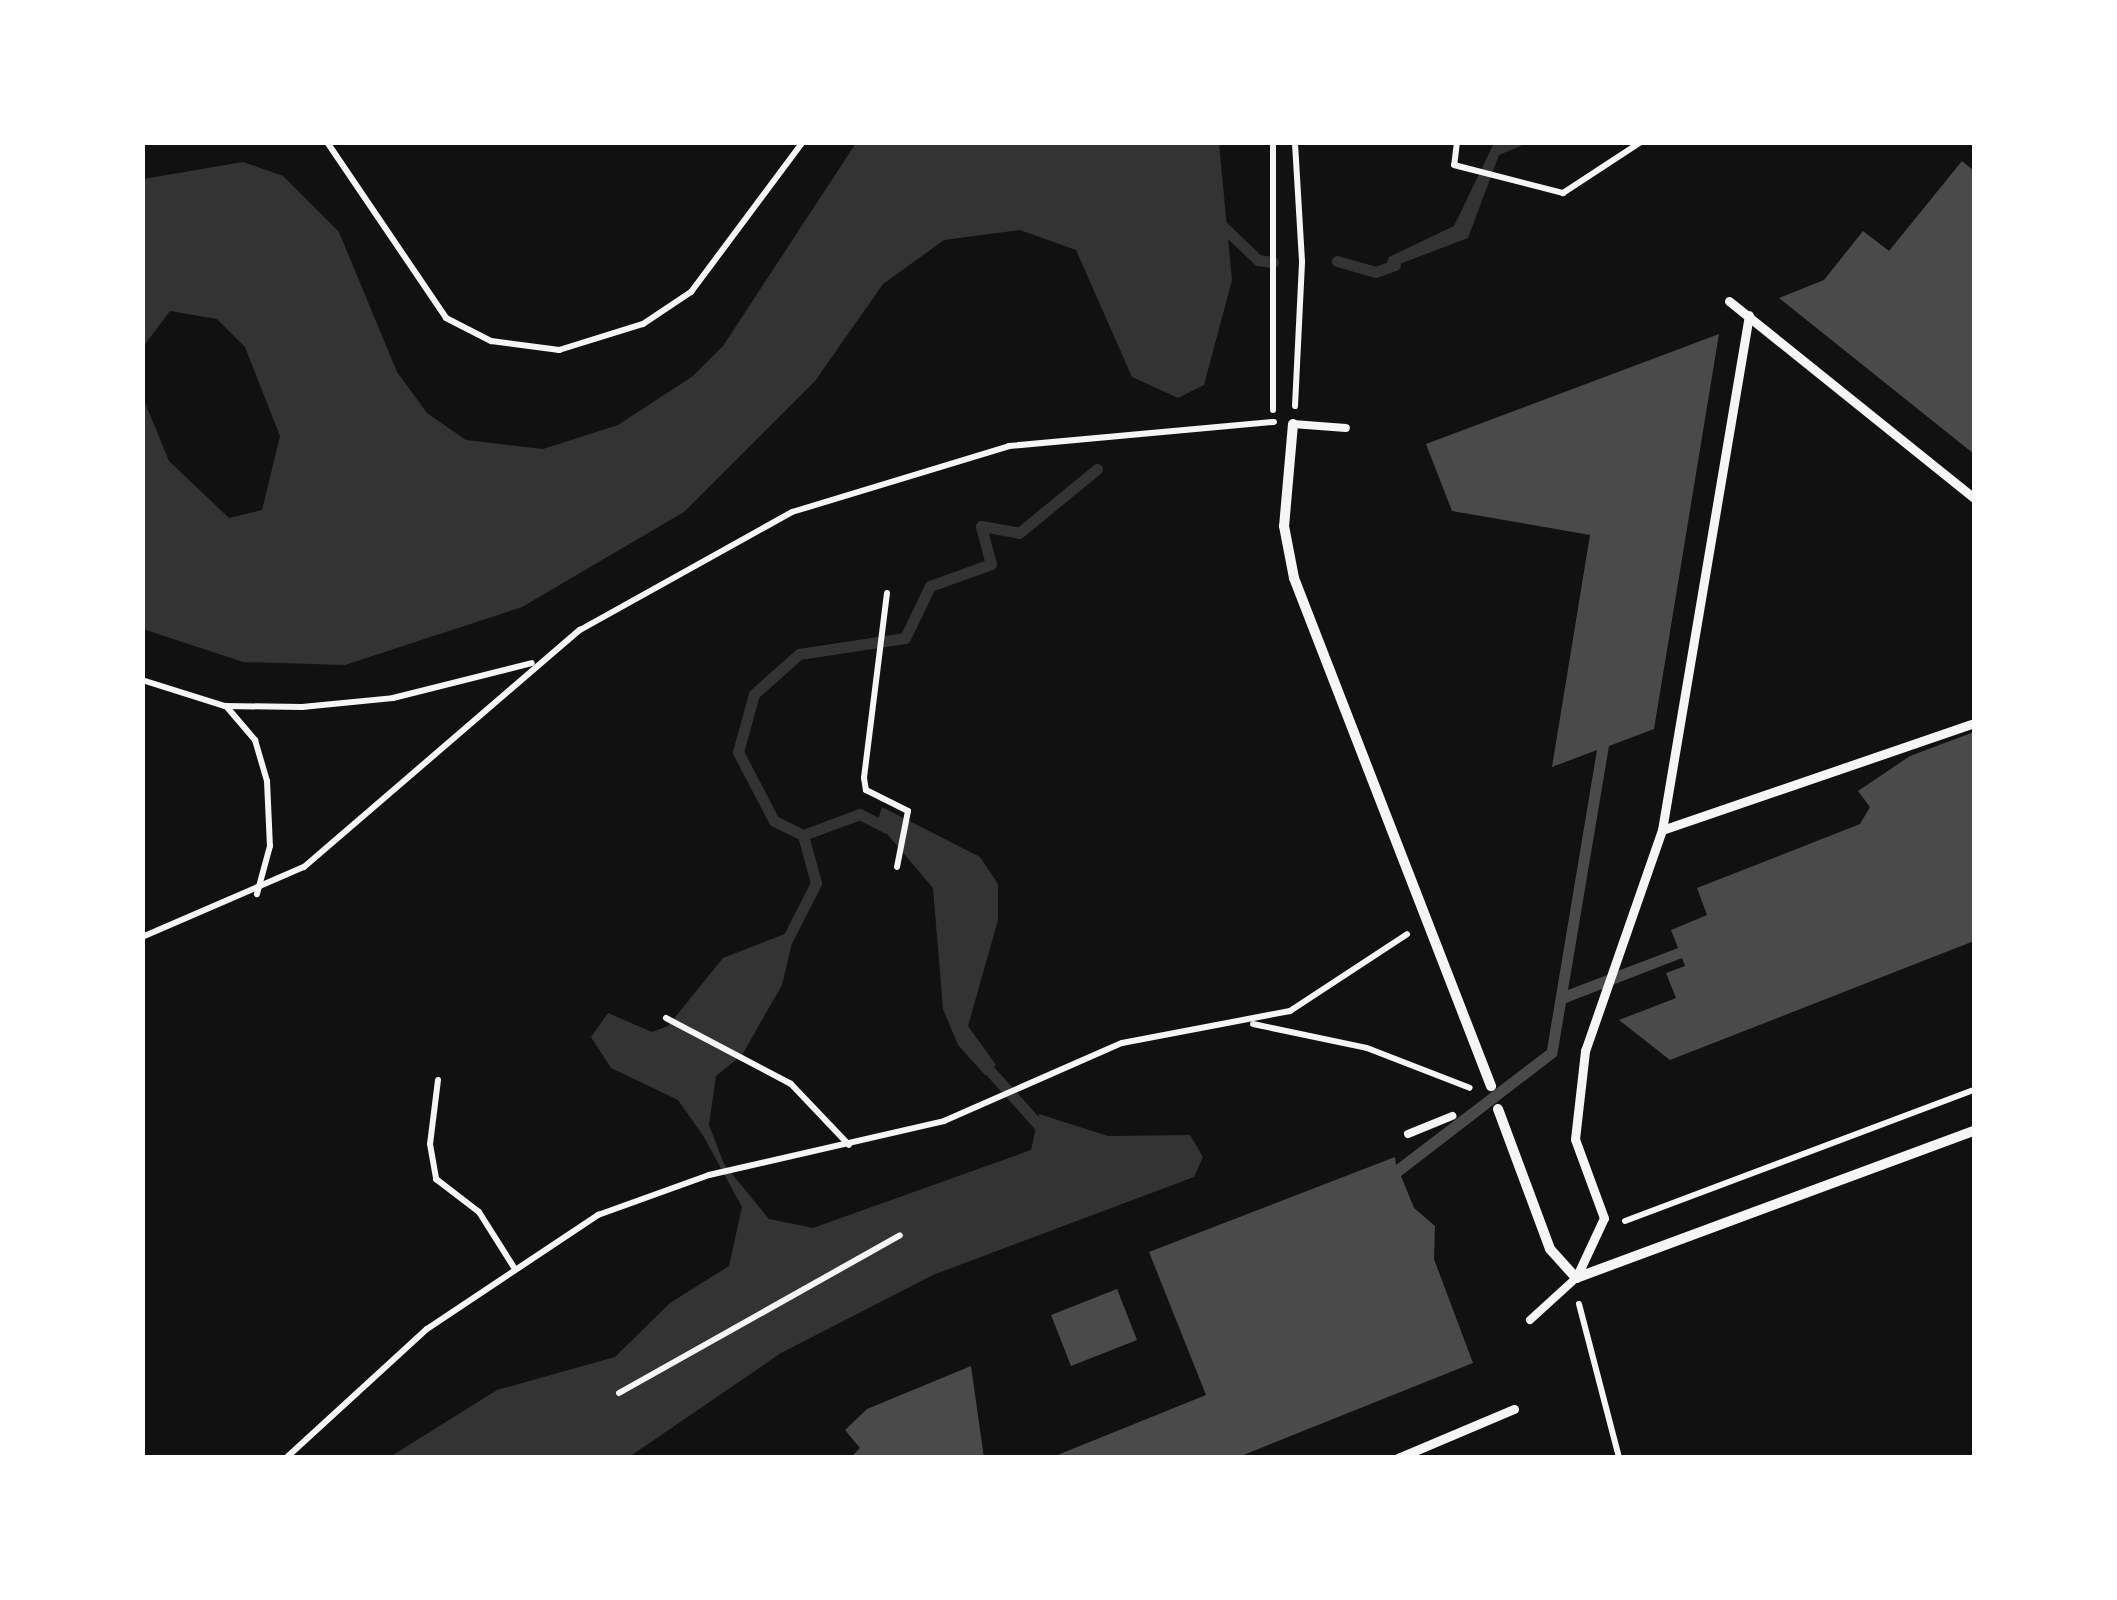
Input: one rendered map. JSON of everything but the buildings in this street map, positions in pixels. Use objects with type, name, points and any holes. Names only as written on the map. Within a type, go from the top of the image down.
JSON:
[{"type":"street","points":[[1729,301],[1974,498]]},
{"type":"street","points":[[1576,1278],[1604,1218],[1575,1138],[1584,1050],[1662,830],[1749,315]]},
{"type":"street","points":[[1293,424],[1287,552],[1490,1086]]},
{"type":"street","points":[[1662,830],[1974,723]]},
{"type":"street","points":[[1498,1109],[1550,1249],[1576,1278]]},
{"type":"street","points":[[1576,1278],[1974,1131]]},
{"type":"street","points":[[1398,1458],[1514,1409]]},
{"type":"lane","points":[[1293,424],[1346,428]]},
{"type":"lane","points":[[1408,1134],[1452,1116]]},
{"type":"lane","points":[[1530,1320],[1576,1278]]},
{"type":"path","points":[[327,142],[446,318],[491,342],[559,350],[643,324],[691,292],[803,142]]},
{"type":"path","points":[[1273,142],[1280,277],[1273,422]]},
{"type":"path","points":[[142,937],[256,894],[349,833],[537,662],[716,547],[899,473],[1010,446],[1273,422],[1293,424],[1302,261],[1295,142]]},
{"type":"path","points":[[1458,142],[1454,164],[1563,193],[1641,142]]},
{"type":"path","points":[[887,593],[864,778],[866,790],[909,817],[897,868]]},
{"type":"path","points":[[142,680],[225,706],[393,698],[537,662]]},
{"type":"path","points":[[225,706],[255,740],[268,781],[270,846],[256,894]]},
{"type":"path","points":[[286,1458],[358,1384],[514,1266],[598,1216],[709,1175],[849,1145],[996,1100],[1122,1043],[1252,1024],[1320,997],[1426,918]]},
{"type":"path","points":[[666,1018],[742,1056],[824,1109],[849,1145]]},
{"type":"path","points":[[1252,1024],[1367,1048],[1469,1088],[1490,1086]]},
{"type":"path","points":[[438,1080],[430,1144],[436,1179],[478,1212],[514,1266]]},
{"type":"path","points":[[1604,1218],[1630,1222],[1974,1090]]},
{"type":"path","points":[[619,1393],[900,1235]]},
{"type":"path","points":[[1576,1278],[1618,1458]]},
{"type":"shaded area","points":[[856,143],[1219,143],[1232,280],[1204,385],[1178,398],[1132,377],[1076,250],[1020,230],[944,240],[883,284],[815,381],[684,512],[522,607],[345,665],[243,662],[143,629],[143,398],[169,461],[229,518],[262,510],[280,436],[245,347],[217,319],[170,311],[143,347],[143,179],[243,162],[283,176],[339,232],[397,372],[427,413],[466,440],[543,449],[618,425],[693,376],[723,346]]},
{"type":"shaded area","points":[[1494,143],[1528,143],[1499,155],[1468,238],[1384,270],[1389,257],[1454,226]]},
{"type":"shaded area","points":[[882,807],[980,857],[998,884],[998,920],[968,1026],[996,1065],[985,1075],[958,1045],[943,1009],[933,888],[877,822]]},
{"type":"shaded area","points":[[795,930],[782,985],[742,1055],[716,1076],[709,1125],[724,1164],[769,1219],[813,1228],[1031,1150],[1039,1114],[1108,1136],[1190,1135],[1203,1157],[1194,1177],[933,1275],[781,1353],[629,1457],[388,1458],[497,1390],[615,1357],[670,1303],[729,1266],[742,1207],[704,1137],[678,1100],[611,1068],[591,1037],[608,1013],[652,1032],[668,1026],[723,958]]},
{"type":"waterway","points":[[1216,220],[1258,260],[1273,262]]},
{"type":"waterway","points":[[1337,261],[1375,272],[1395,265]]},
{"type":"waterway","points":[[887,828],[860,814],[803,835],[774,821],[738,752],[754,694],[799,654],[905,638],[930,586],[991,564],[981,526],[1019,533],[1097,469]]},
{"type":"waterway","points":[[787,940],[816,883],[803,835]]},
{"type":"waterway","points":[[982,1062],[1043,1130]]}]
